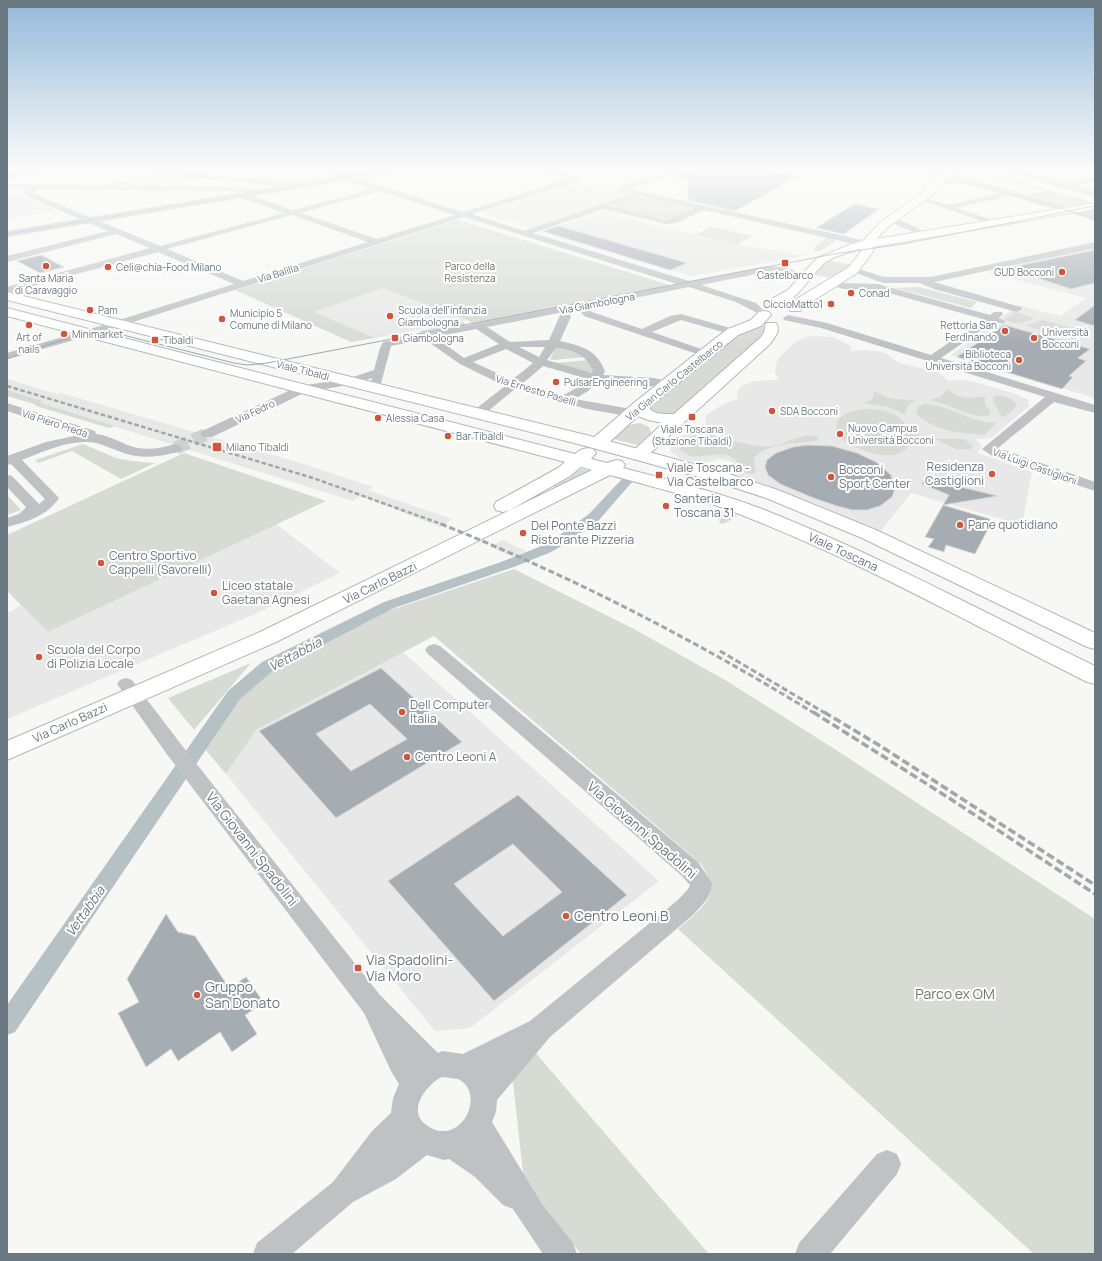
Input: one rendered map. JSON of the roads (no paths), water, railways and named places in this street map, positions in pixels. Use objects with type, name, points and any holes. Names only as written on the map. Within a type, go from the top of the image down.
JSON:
[{"type":"main road","points":[[827,257],[848,256],[857,266],[868,250],[870,240],[882,228]]},
{"type":"main road","points":[[870,240],[891,242],[967,228]]},
{"type":"main road","name":"Via Gian Carlo Castelbarco","points":[[588,452],[632,413],[733,332],[765,314],[789,296],[807,277],[817,263],[827,257],[870,240]]},
{"type":"main road","name":"Via Gian Carlo Castelbarco","points":[[765,314],[792,314],[803,301],[857,266]]},
{"type":"main road","points":[[807,277],[832,283]]},
{"type":"main road","name":"Viale Tibaldi","points":[[7,296],[477,414],[588,452]]},
{"type":"main road","points":[[616,465],[639,454],[657,436],[680,418],[770,336],[765,314],[786,305],[792,314]]},
{"type":"main road","name":"Viale Tibaldi","points":[[7,312],[303,389],[588,452]]},
{"type":"main road","points":[[657,436],[658,431],[656,427],[651,424],[635,420],[632,413],[640,410],[653,417],[663,419],[680,418]]},
{"type":"main road","name":"Viale Toscana","points":[[588,452],[639,454],[772,494],[833,519],[913,555],[1091,639]]},
{"type":"main road","name":"Viale Toscana","points":[[588,452],[616,465],[788,526],[866,562],[1095,676]]},
{"type":"main road","name":"Via Carlo Bazzi","points":[[556,486],[564,472],[588,452]]},
{"type":"main road","name":"Via Carlo Bazzi","points":[[7,735],[268,637],[556,486],[616,465]]},
{"type":"main road","name":"Via Carlo Bazzi","points":[[7,751],[130,690]]},
{"type":"street","points":[[7,234],[44,228]]},
{"type":"street","points":[[110,228],[242,284]]},
{"type":"street","points":[[7,290],[236,228]]},
{"type":"street","points":[[335,228],[377,242]]},
{"type":"street","name":"Via Balilla","points":[[7,356],[88,333],[420,228]]},
{"type":"street","points":[[508,228],[746,302],[765,314]]},
{"type":"street","points":[[525,233],[540,228]]},
{"type":"street","points":[[806,228],[870,240]]},
{"type":"street","points":[[911,228],[928,235]]},
{"type":"street","points":[[7,259],[117,231]]},
{"type":"street","points":[[832,283],[844,286],[903,280],[931,280],[1095,245]]},
{"type":"street","points":[[7,247],[21,255]]},
{"type":"street","points":[[857,266],[879,283],[996,319]]},
{"type":"street","name":"Via Giambologna","points":[[378,372],[383,352],[387,344],[772,269],[807,277]]},
{"type":"street","points":[[712,291],[709,284],[714,280]]},
{"type":"street","points":[[921,280],[937,288],[1013,308],[932,359]]},
{"type":"street","points":[[586,305],[584,307],[585,312],[593,316],[706,354]]},
{"type":"street","points":[[549,312],[565,315],[579,314],[593,316]]},
{"type":"street","points":[[792,314],[932,359],[1095,408]]},
{"type":"street","points":[[477,414],[540,363],[553,343],[566,317],[565,315]]},
{"type":"street","points":[[642,333],[674,318],[681,317],[733,332]]},
{"type":"street","points":[[479,326],[507,346],[540,363],[596,378],[668,384]]},
{"type":"street","name":"Via Ernesto Paselli","points":[[426,336],[438,346],[464,362],[486,374],[513,385],[563,400],[632,413]]},
{"type":"street","points":[[464,362],[507,346],[529,343],[553,343],[574,348],[588,355],[598,366],[599,371],[596,378],[586,388],[563,400]]},
{"type":"street","points":[[303,389],[312,372]]},
{"type":"street","points":[[375,388],[378,372]]},
{"type":"street","name":"Via Fedro","points":[[207,434],[303,389],[349,382],[378,372]]},
{"type":"street","name":"Via Luigi Castiglioni","points":[[1057,397],[1046,402],[989,449],[1000,455],[1095,487]]},
{"type":"street","name":"Via Piero Preda","points":[[7,407],[72,433]]},
{"type":"street","points":[[7,523],[42,510],[49,505],[52,498],[10,460],[72,433],[103,438],[133,453],[145,455],[162,453],[176,448]]},
{"type":"street","points":[[7,479],[34,507],[24,517]]},
{"type":"street","name":"Via Giovanni Spadolini","points":[[434,650],[690,869],[701,884],[700,892],[686,907],[541,1028],[484,1095]]},
{"type":"street","name":"Via Giovanni Spadolini","points":[[130,690],[173,748],[371,1003],[400,1062],[423,1074]]},
{"type":"street","name":"Via Giovanni Spadolini","points":[[464,1067],[495,1053],[541,1028]]},
{"type":"street","points":[[451,1064],[464,1067],[478,1078],[484,1095],[484,1110],[478,1124],[468,1136],[453,1144],[435,1145],[423,1140],[412,1131],[406,1118],[406,1100],[423,1074],[451,1064]]},
{"type":"street","points":[[268,1254],[343,1192],[374,1151],[406,1118]]},
{"type":"street","points":[[478,1124],[532,1214],[562,1254]]},
{"type":"street","points":[[343,1192],[375,1177],[397,1163],[423,1140]]},
{"type":"street","points":[[453,1144],[485,1167],[532,1214]]},
{"type":"street","points":[[810,1254],[888,1164]]},
{"type":"waterway","name":"Vettabbia","points":[[7,1024],[234,695],[268,666],[389,605],[506,565],[544,550],[562,540],[594,517],[626,482]]},
{"type":"tunnel","points":[[176,448],[207,434]]},
{"type":"tram line","points":[[7,234],[44,228]]},
{"type":"tram line","points":[[7,359],[62,340],[104,333],[119,334],[234,363],[248,365],[267,363],[834,254],[903,244],[985,228]]},
{"type":"railway","points":[[7,386],[313,478],[444,525]]},
{"type":"railway","points":[[441,524],[585,587],[724,660],[814,713]]},
{"type":"railway","points":[[720,651],[825,713]]},
{"type":"railway","points":[[813,712],[949,798],[1095,894]]},
{"type":"railway","points":[[824,712],[882,747],[1095,885]]},
{"type":"place","name":"Castelbarco","points":[[785,263]]},
{"type":"place","name":"Santa Maria di Caravaggio","points":[[46,266]]},
{"type":"place","name":"Celi@chia-Food Milano","points":[[108,267]]},
{"type":"place","name":"GUD Bocconi","points":[[1062,272]]},
{"type":"place","name":"Conad","points":[[851,293]]},
{"type":"place","name":"CiccioMatto1","points":[[831,304]]},
{"type":"place","name":"Pam","points":[[90,310]]},
{"type":"place","name":"Scuola dell’infanzia Giambologna","points":[[390,316]]},
{"type":"place","name":"Municipio 5 Comune di Milano","points":[[222,319]]},
{"type":"place","name":"Art of nails","points":[[29,325]]},
{"type":"place","name":"Rettoria San Ferdinando","points":[[1005,331]]},
{"type":"place","name":"Minimarket","points":[[64,334]]},
{"type":"place","name":"Giambologna","points":[[395,338]]},
{"type":"place","name":"Università Bocconi","points":[[1034,338]]},
{"type":"place","name":"Tibaldi","points":[[155,340]]},
{"type":"place","name":"Biblioteca Università Bocconi","points":[[1019,360]]},
{"type":"place","name":"PulsarEngineering","points":[[556,382]]},
{"type":"place","name":"SDA Bocconi","points":[[772,411]]},
{"type":"place","name":"Viale Toscana (Stazione Tibaldi)","points":[[692,417]]},
{"type":"place","name":"Alessia Casa","points":[[378,418]]},
{"type":"place","name":"Nuovo Campus Università Bocconi","points":[[840,434]]},
{"type":"place","name":"Bar Tibaldi","points":[[448,436]]},
{"type":"place","name":"Milano Tibaldi","points":[[217,447]]},
{"type":"place","name":"Residenza Castiglioni","points":[[992,474]]},
{"type":"place","name":"Viale Toscana - Via Castelbarco","points":[[659,475]]},
{"type":"place","name":"Bocconi Sport Center","points":[[831,477]]},
{"type":"place","name":"Santeria Toscana 31","points":[[666,506]]},
{"type":"place","name":"Pane quotidiano","points":[[960,525]]},
{"type":"place","name":"Del Ponte Bazzi Ristorante Pizzeria","points":[[523,533]]},
{"type":"place","name":"Centro Sportivo Cappelli (Savorelli)","points":[[101,563]]},
{"type":"place","name":"Liceo statale Gaetana Agnesi","points":[[214,593]]},
{"type":"place","name":"Scuola del Corpo di Polizia Locale","points":[[39,657]]},
{"type":"place","name":"Dell Computer Italia","points":[[402,712]]},
{"type":"place","name":"Centro Leoni A","points":[[407,757]]},
{"type":"place","name":"Centro Leoni B","points":[[566,916]]},
{"type":"place","name":"Via Spadolini- Via Moro","points":[[358,968]]},
{"type":"place","name":"Gruppo San Donato","points":[[197,995]]},
{"type":"park label","name":"Parco della Resistenza","points":[[470,272]]},
{"type":"park label","name":"Parco ex OM","points":[[955,994]]}]
